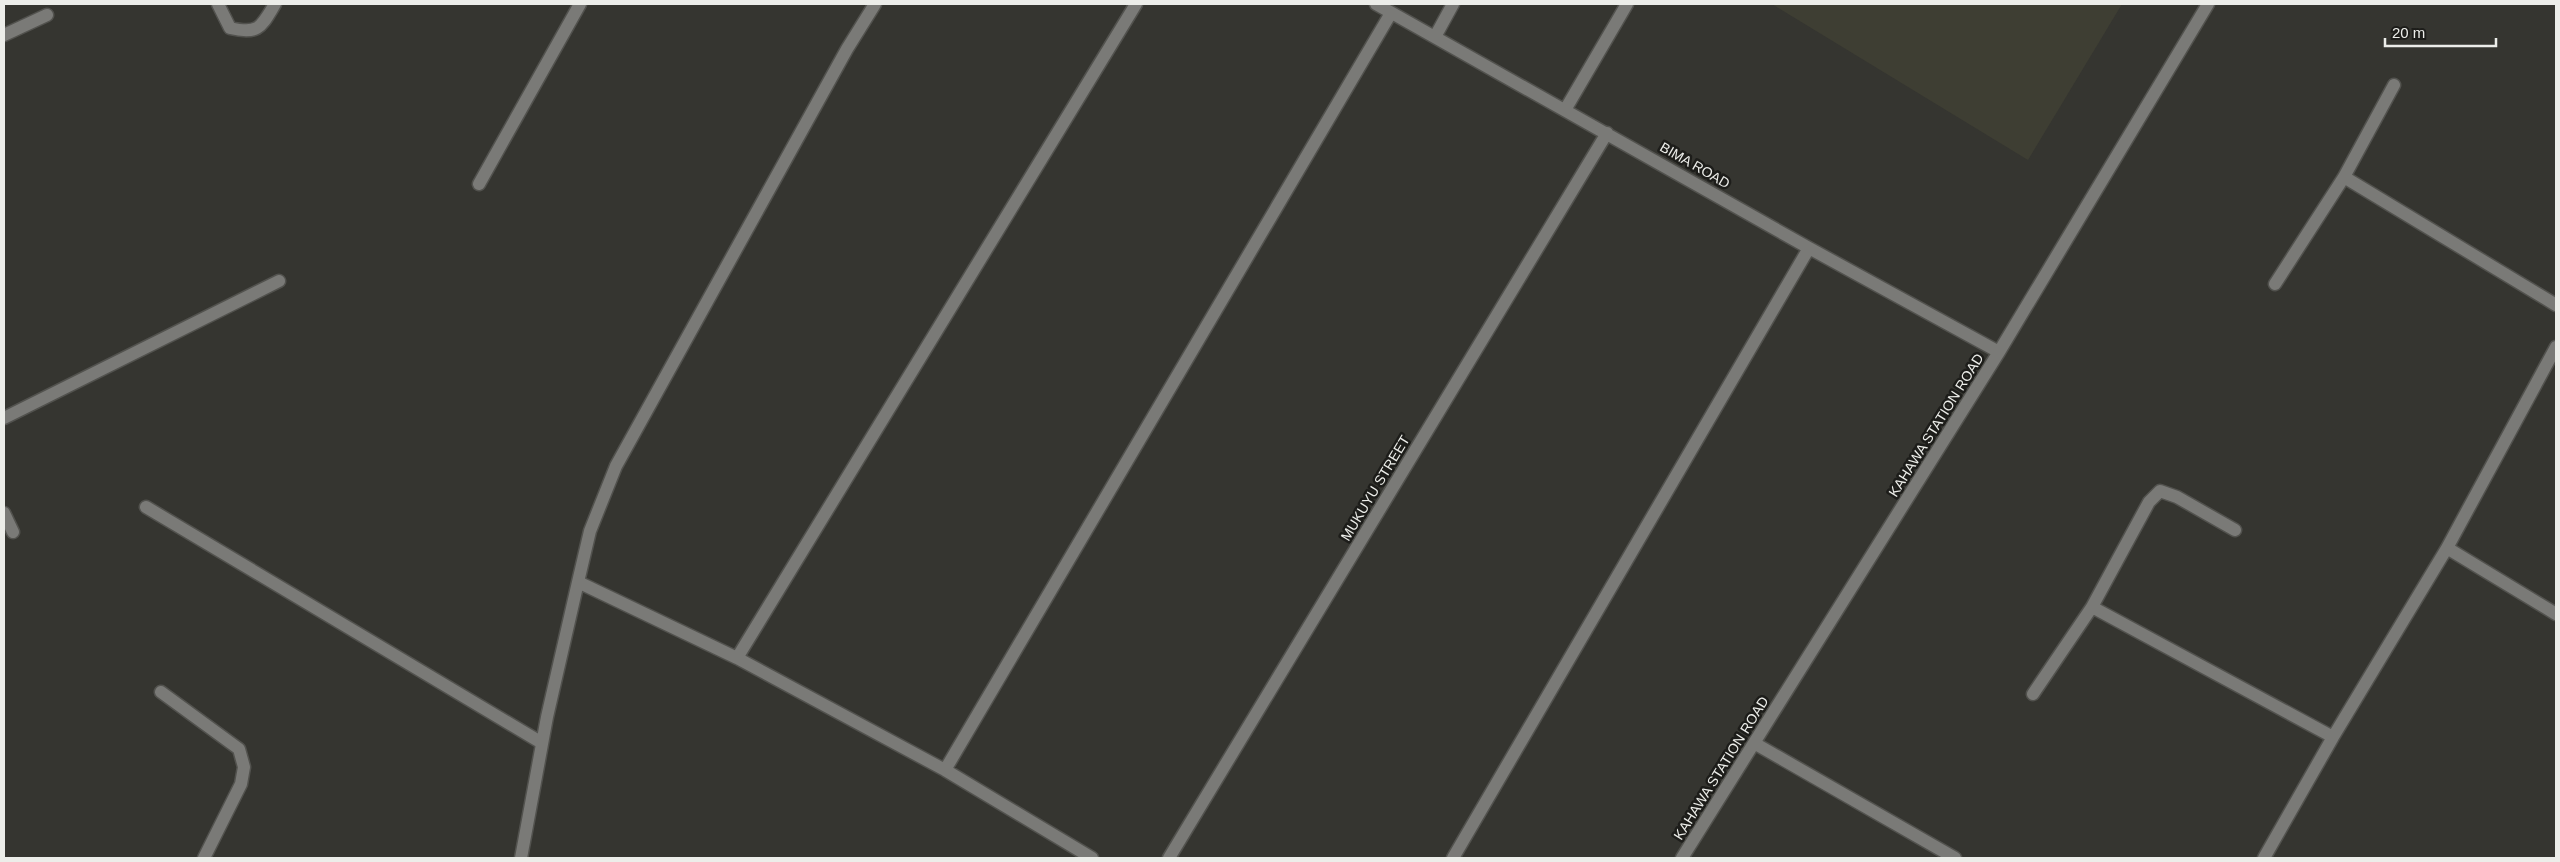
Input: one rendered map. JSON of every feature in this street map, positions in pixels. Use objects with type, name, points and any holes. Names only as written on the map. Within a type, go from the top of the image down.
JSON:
[{"type":"street","points":[[218,4],[230,28],[247,32],[261,28],[275,4]]},
{"type":"street","points":[[479,184],[580,4]]},
{"type":"street","points":[[521,858],[542,743],[590,531],[616,466],[847,49],[875,4]]},
{"type":"street","points":[[736,658],[1136,4]]},
{"type":"street","name":"BIMA ROAD","points":[[1376,4],[1436,35],[1808,248],[1999,352]]},
{"type":"street","points":[[1436,35],[1454,4]]},
{"type":"street","points":[[1565,110],[1627,4]]},
{"type":"street","name":"KAHAWA STATION ROAD","points":[[1682,858],[1999,352],[2208,4]]},
{"type":"street","points":[[945,770],[1391,12]]},
{"type":"street","points":[[4,35],[47,15]]},
{"type":"street","points":[[2275,284],[2344,177],[2394,85]]},
{"type":"street","name":"MUKUYU STREET","points":[[1169,858],[1607,133]]},
{"type":"street","points":[[2344,177],[2556,305]]},
{"type":"street","points":[[1453,858],[1808,248]]},
{"type":"street","points":[[4,418],[279,281]]},
{"type":"street","points":[[2264,858],[2333,737],[2447,548],[2556,347]]},
{"type":"street","points":[[2034,694],[2092,607],[2149,502],[2160,491],[2177,497],[2234,530]]},
{"type":"street","points":[[146,507],[542,743]]},
{"type":"street","points":[[4,513],[13,532]]},
{"type":"street","points":[[2447,548],[2556,614]]},
{"type":"street","points":[[578,582],[736,658],[945,770],[1092,858]]},
{"type":"street","points":[[2092,607],[2333,737]]},
{"type":"street","points":[[161,692],[239,750],[244,767],[241,784],[204,858]]},
{"type":"street","points":[[1754,743],[1936,854],[1956,858]]},
{"type":"shaded area","points":[[1772,4],[2122,4],[2028,160]]}]
